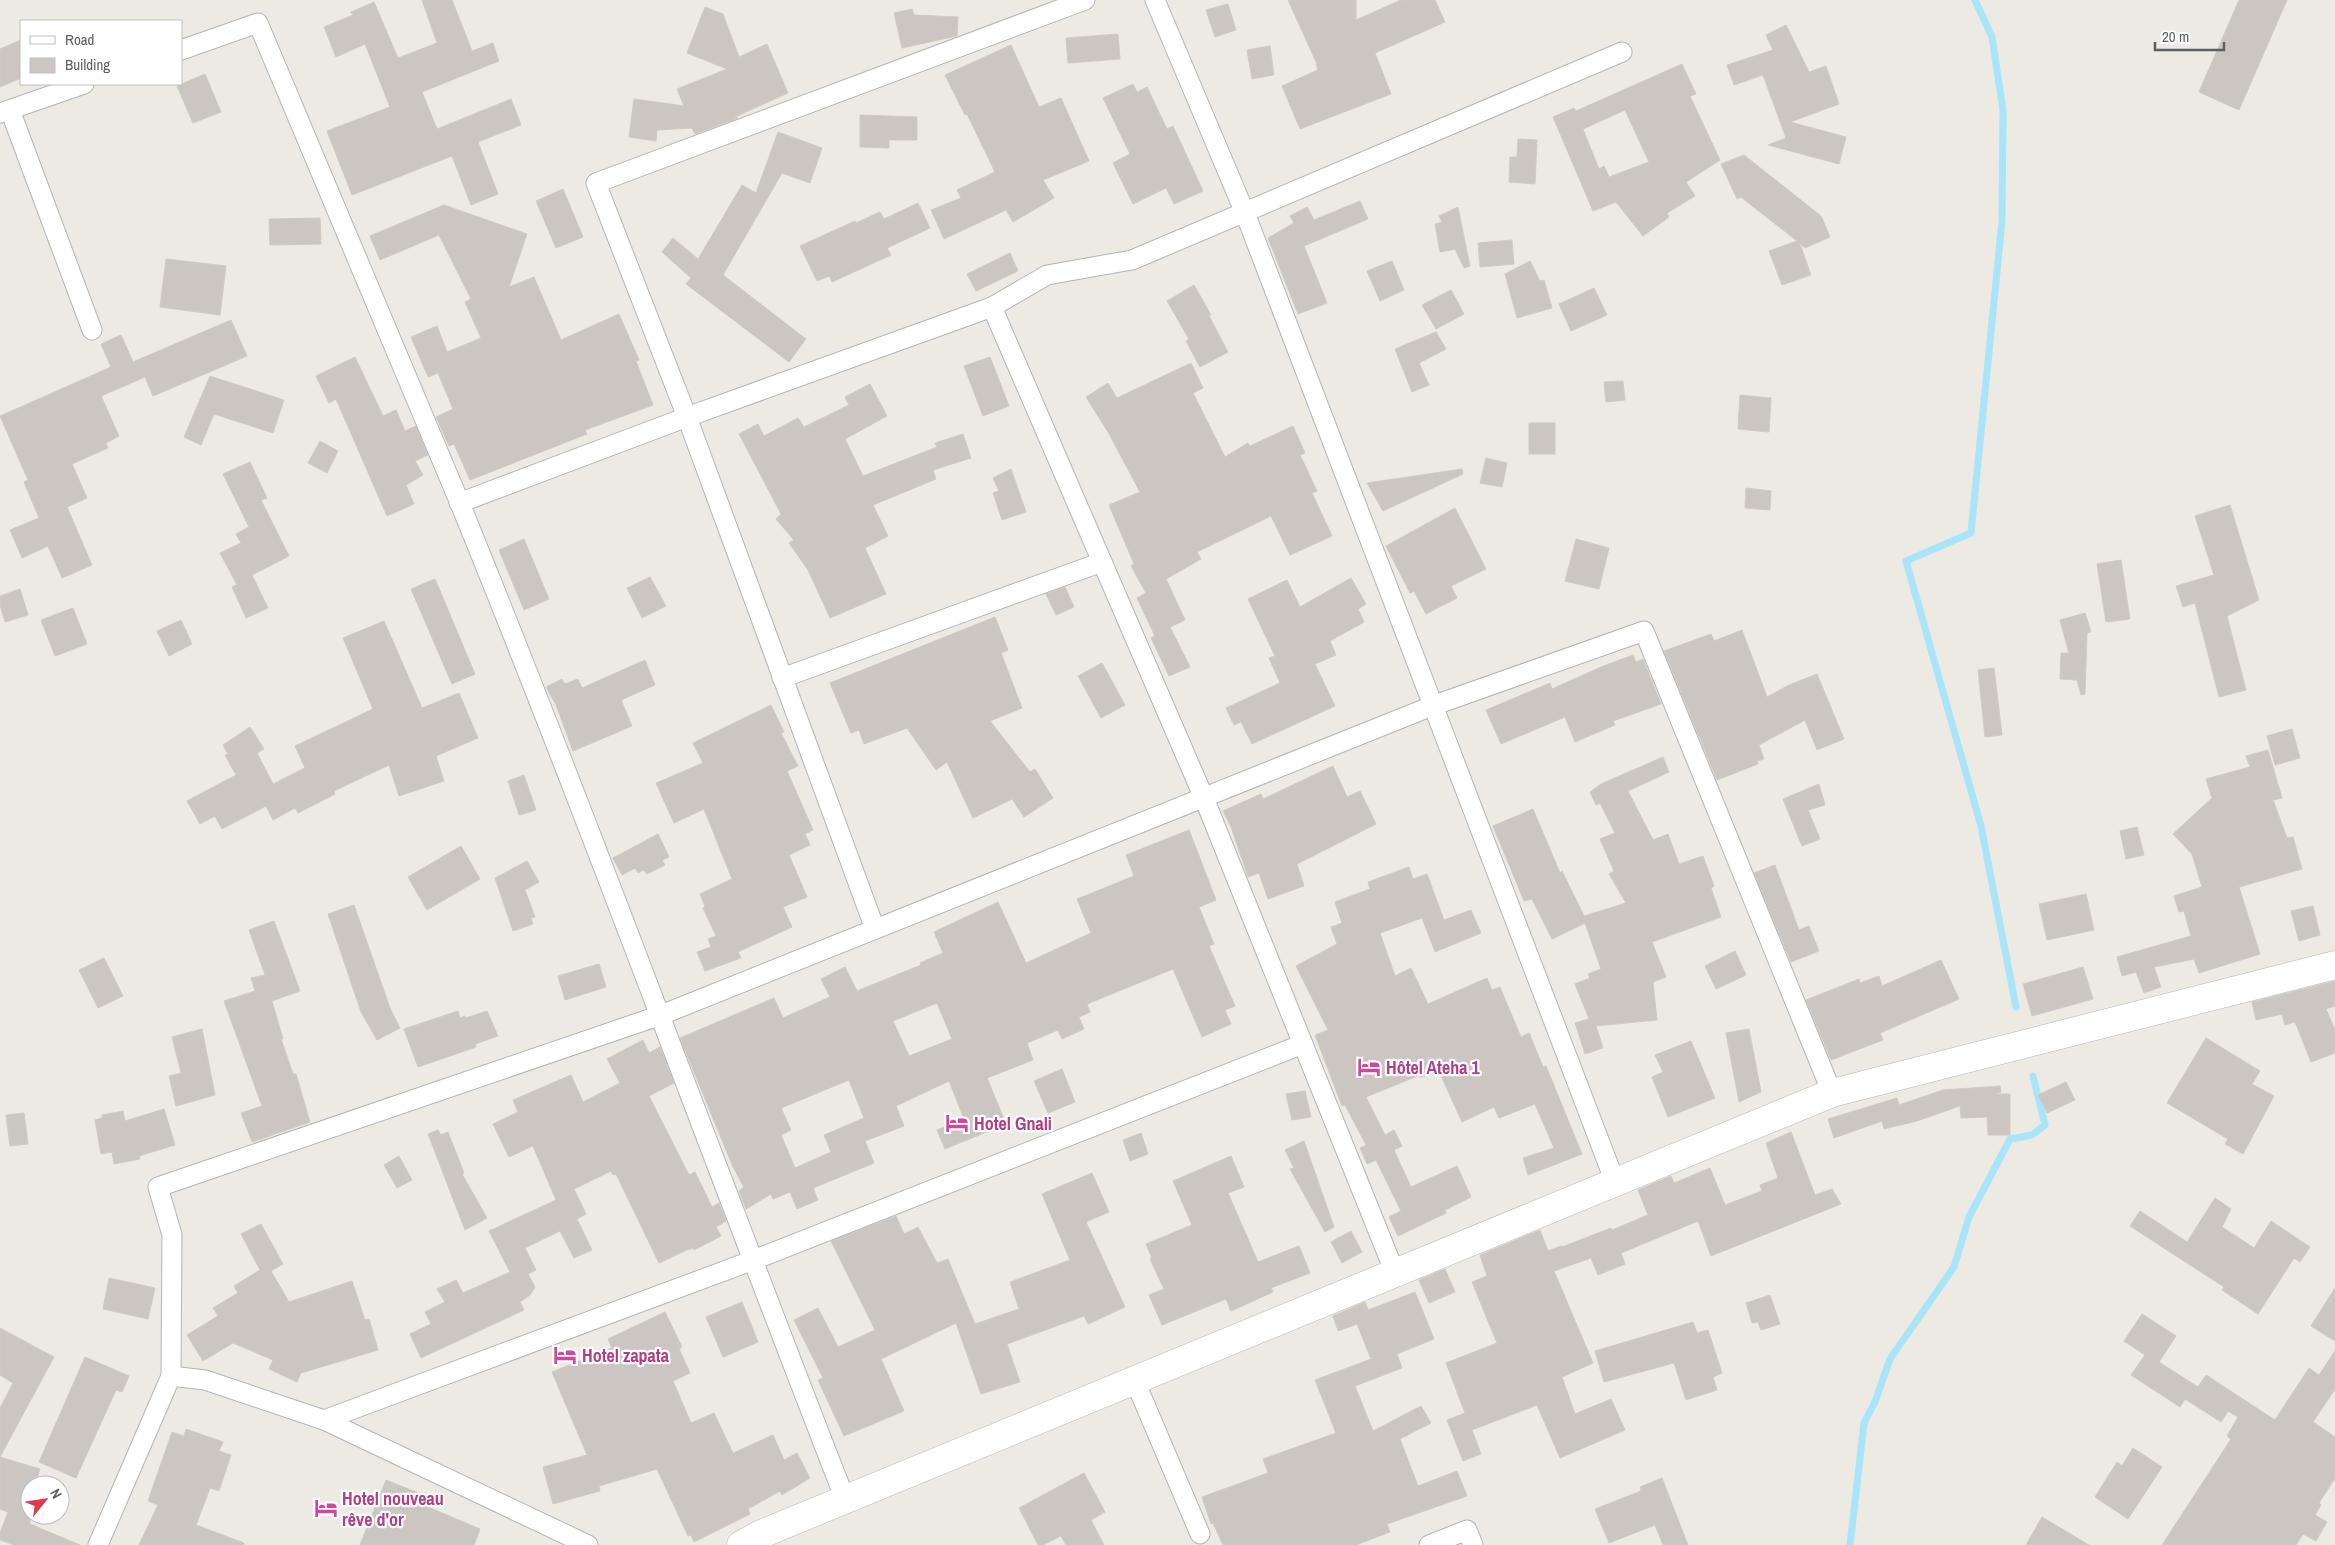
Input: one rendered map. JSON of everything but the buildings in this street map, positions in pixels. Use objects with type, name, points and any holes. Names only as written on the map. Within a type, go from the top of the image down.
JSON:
[{"type":"street","points":[[875,929],[687,417],[596,183],[1085,0]]},
{"type":"street","points":[[1155,0],[1245,213],[1615,1182]]},
{"type":"street","points":[[182,50],[258,22],[459,503],[661,1015],[752,1261],[845,1499]]},
{"type":"street","points":[[459,503],[687,417],[992,307],[1047,275],[1132,260],[1622,52]]},
{"type":"street","points":[[81,85],[5,111],[92,330]]},
{"type":"street","points":[[992,307],[1204,798],[1395,1273]]},
{"type":"street","points":[[782,678],[1102,562]]},
{"type":"street","points":[[98,1545],[171,1376],[172,1235],[158,1187],[661,1015],[1432,706],[1644,631],[1832,1093]]},
{"type":"street","points":[[741,1545],[759,1535],[845,1499],[1832,1093],[2335,965]]},
{"type":"street","points":[[324,1420],[752,1261],[1303,1044]]},
{"type":"street","points":[[171,1376],[205,1380],[324,1420],[588,1545]]},
{"type":"street","points":[[1135,1381],[1200,1541]]},
{"type":"street","points":[[1429,1545],[1467,1530],[1473,1545]]},
{"type":"waterway","points":[[1975,0],[1992,37],[2003,110],[2002,221],[1971,533],[1906,561],[1981,826],[2016,1007]]},
{"type":"waterway","points":[[1850,1545],[1864,1423],[1875,1402],[1890,1359],[1954,1267],[1969,1217],[2010,1139],[2032,1135],[2045,1125],[2033,1076]]},
{"type":"place","name":"Hôtel Ateha 1","points":[[1369,1067]]},
{"type":"place","name":"Hotel Gnali","points":[[957,1123]]},
{"type":"place","name":"Hotel zapata","points":[[565,1355]]},
{"type":"place","name":"Hotel nouveau rêve d'or","points":[[326,1508]]}]
